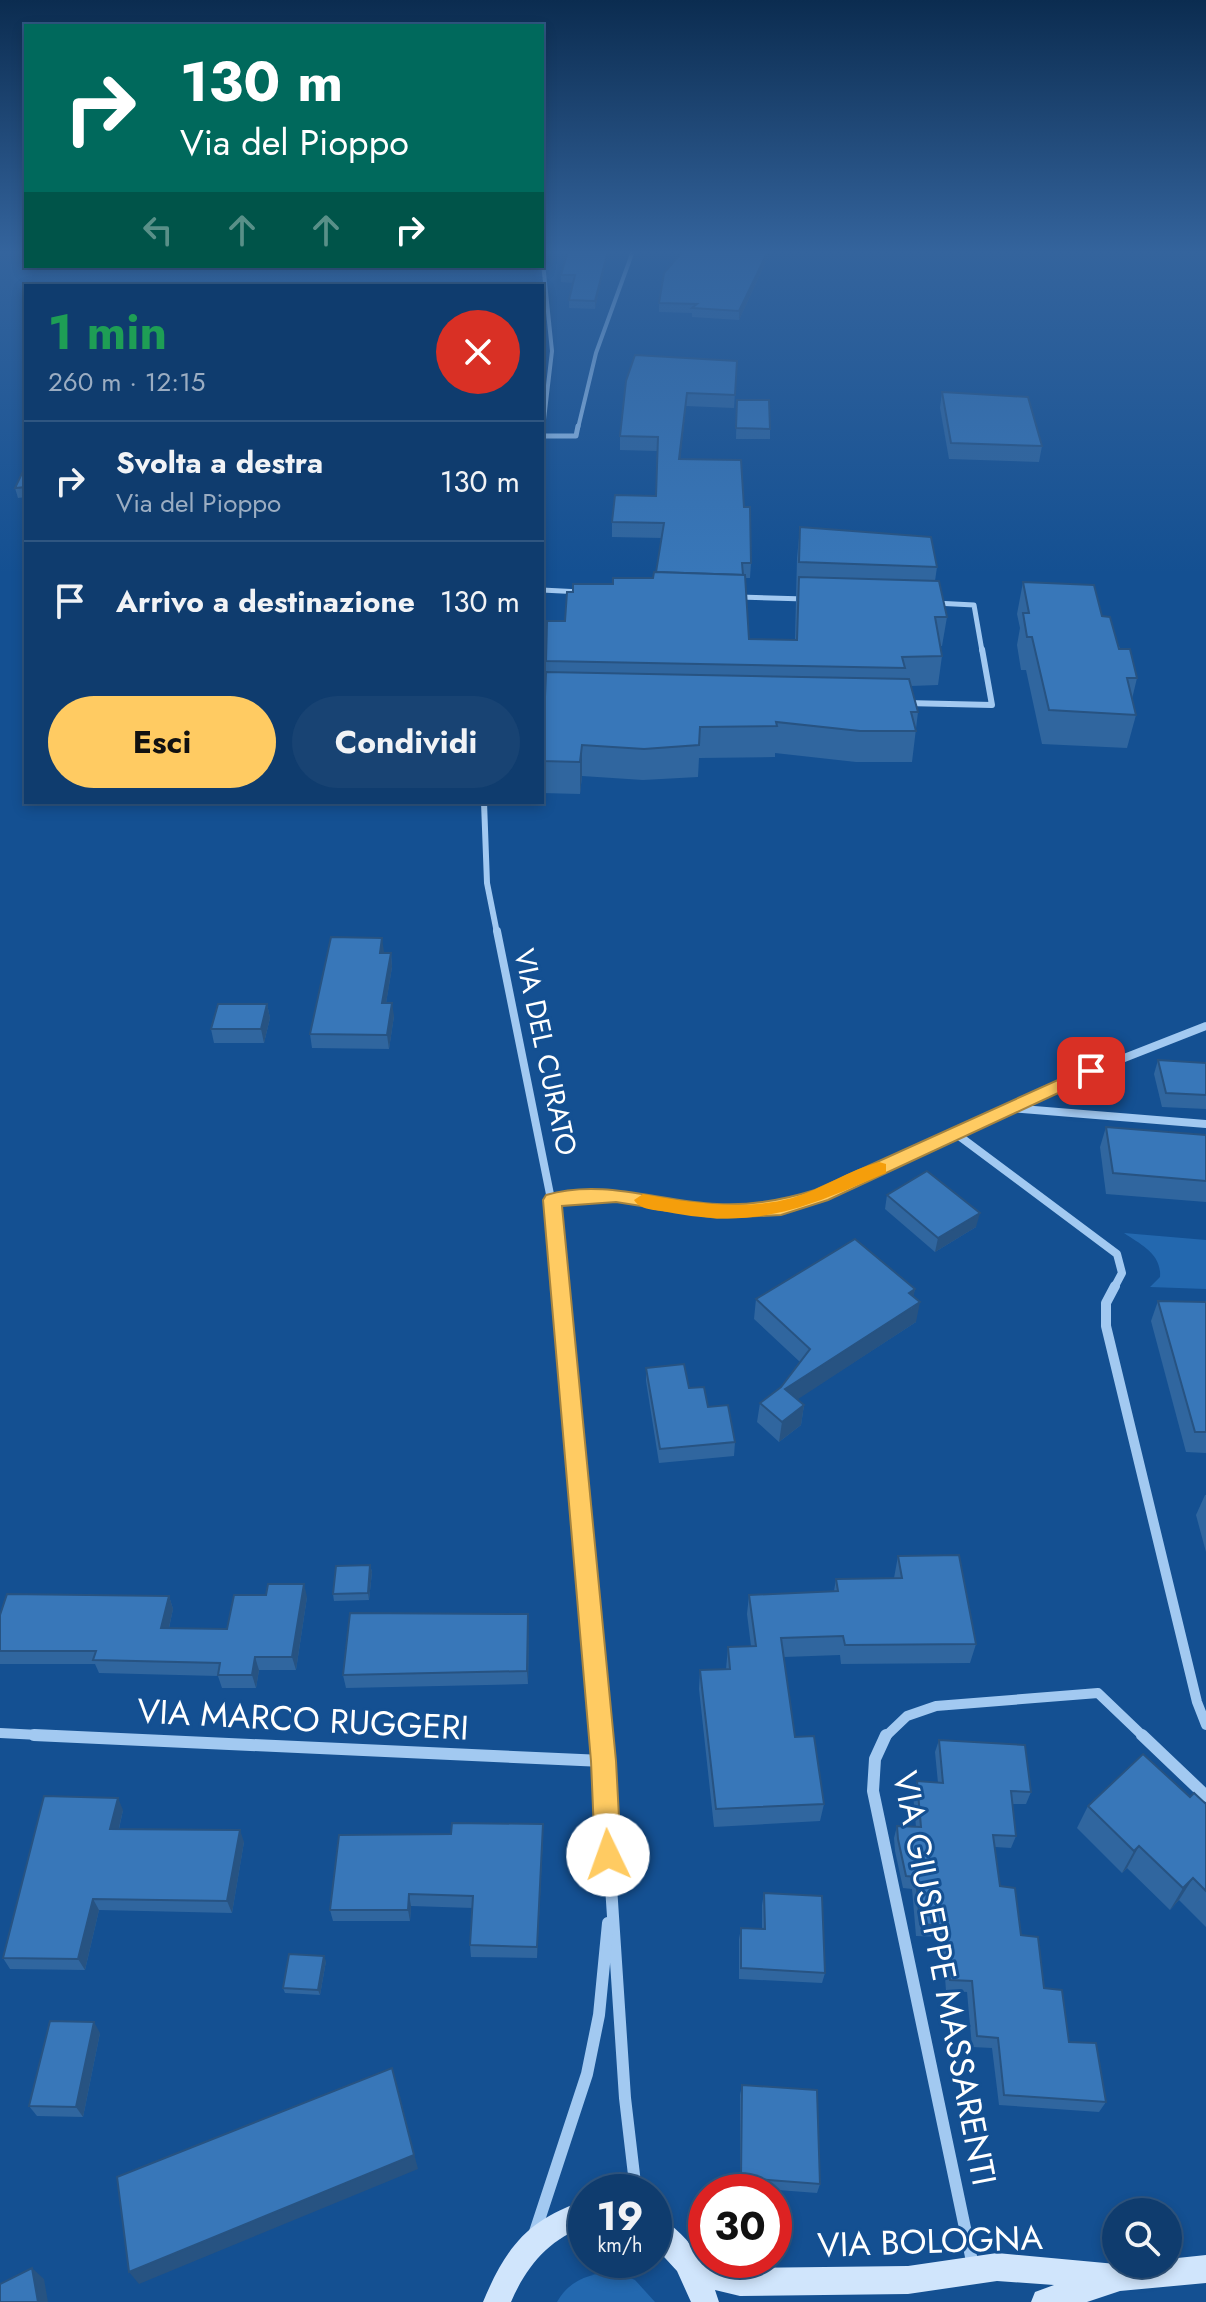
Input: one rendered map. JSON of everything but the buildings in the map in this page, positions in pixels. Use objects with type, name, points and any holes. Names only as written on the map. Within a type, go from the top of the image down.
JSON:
[{"type":"main road","points":[[497,2302],[511,2268],[533,2241],[557,2223],[568,2219]]},
{"type":"main road","points":[[672,2245],[688,2264]]},
{"type":"main road","name":"VIA BOLOGNA","points":[[722,2278],[740,2282],[908,2280],[997,2267],[1102,2275]]},
{"type":"main road","name":"VIA BOLOGNA","points":[[1182,2271],[1206,2269]]},
{"type":"main road","points":[[696,2278],[705,2302]]},
{"type":"main road","name":"VIA BOLOGNA","points":[[1045,2302],[1118,2278]]},
{"type":"street","points":[[544,418],[551,358]]},
{"type":"street","points":[[544,435],[576,436],[595,358]]},
{"type":"street","points":[[544,590],[590,592]]},
{"type":"street","points":[[734,597],[814,599]]},
{"type":"street","points":[[899,703],[992,705],[974,605],[926,603]]},
{"type":"street","name":"VIA DEL CURATO","points":[[484,804],[482,821],[487,883],[552,1200],[603,1761],[609,1887],[634,2174]]},
{"type":"street","points":[[552,1200],[616,1195],[684,1208],[762,1211],[821,1195],[1091,1071],[1206,1026]]},
{"type":"street","points":[[1010,1108],[1206,1124]]},
{"type":"street","points":[[955,1133],[1117,1254],[1123,1263],[1121,1280],[1105,1307],[1106,1326],[1193,1687],[1206,1725]]},
{"type":"street","name":"VIA GIUSEPPE MASSARENTI","points":[[974,2271],[873,1791],[871,1771],[885,1734],[898,1719],[925,1708],[1098,1693],[1206,1796]]},
{"type":"street","name":"VIA MARCO RUGGERI","points":[[0,1733],[603,1761]]},
{"type":"street","name":"VIA DEL CURATO","points":[[533,2241],[574,2122],[596,2030],[606,1958],[609,1887]]},
{"type":"shaded area","points":[[1124,1233],[1206,1240],[1206,1289],[1150,1287],[1160,1277],[1157,1262],[1149,1250]]},
{"type":"shaded area","points":[[630,2278],[655,2302],[557,2302],[568,2288],[582,2279]]},
{"type":"slow traffic","points":[[643,1200],[684,1208],[762,1211],[821,1195],[879,1168]]},
{"type":"route","points":[[608,1855],[603,1761],[552,1200],[616,1195],[717,1211],[781,1208],[821,1195],[1091,1071]]}]
